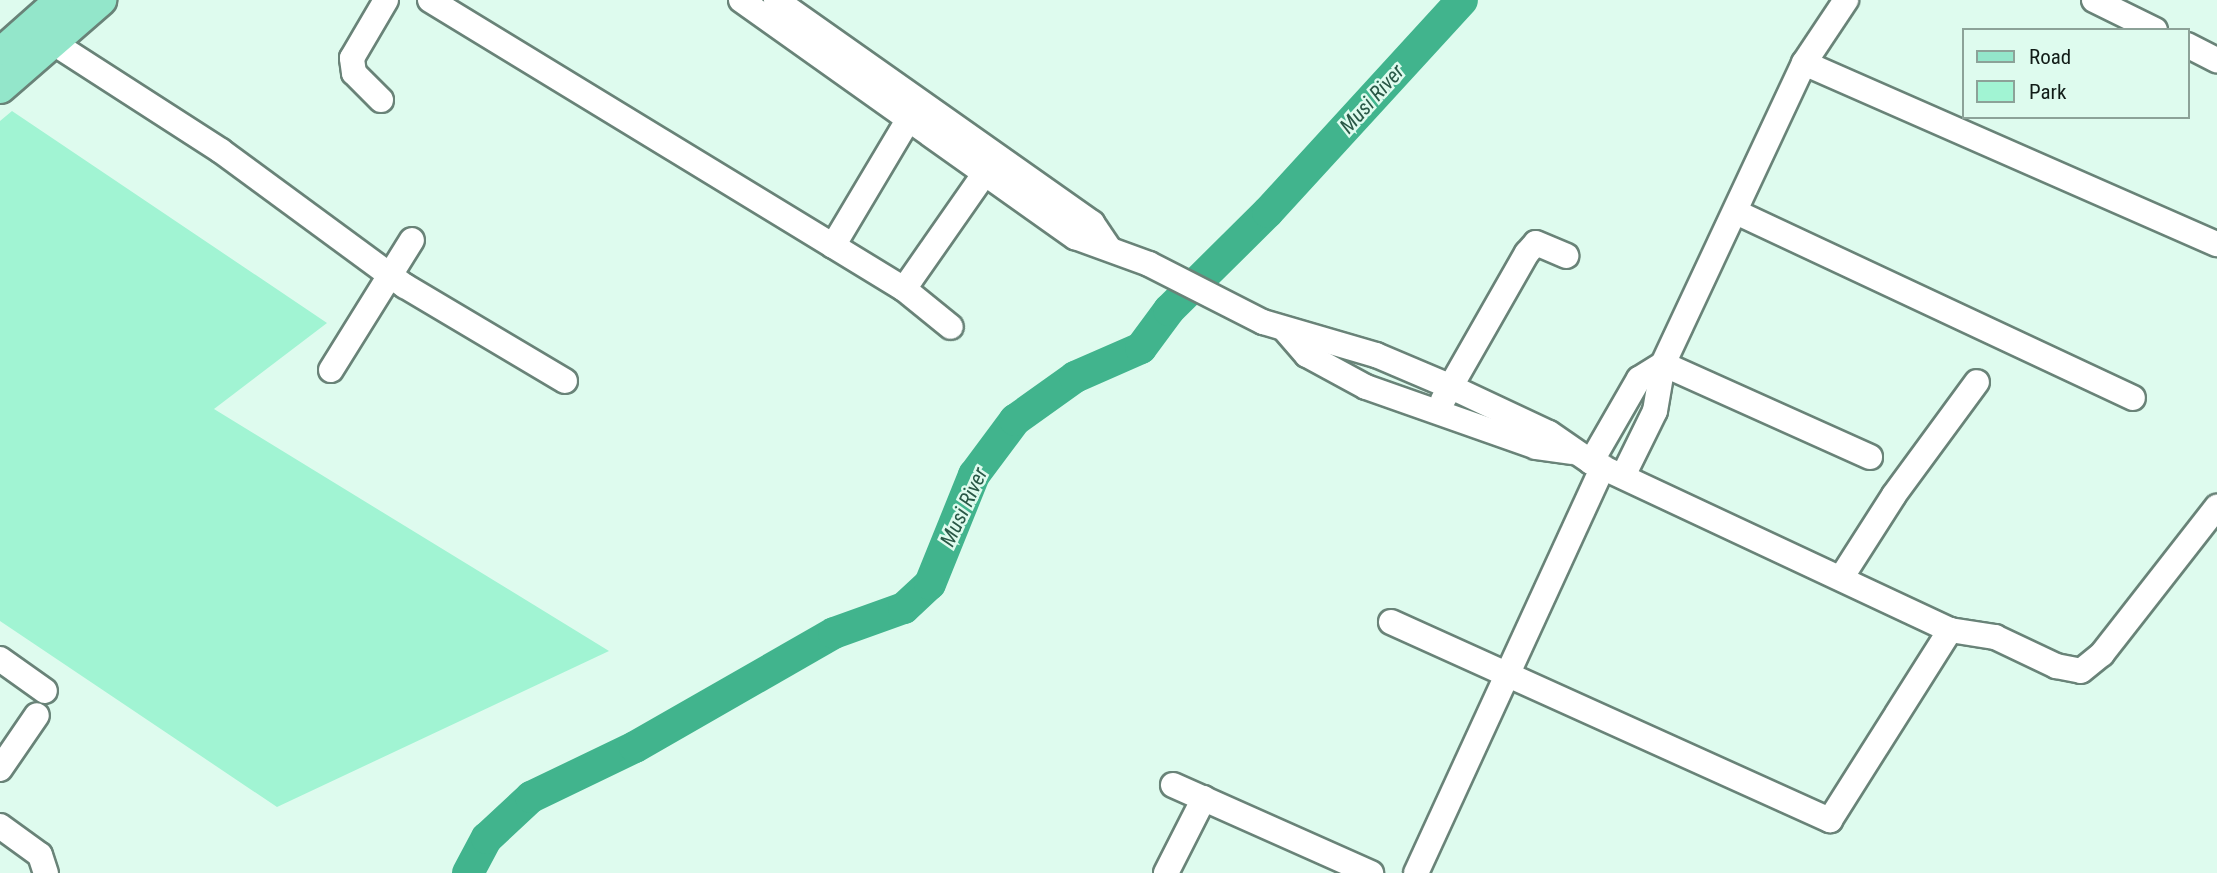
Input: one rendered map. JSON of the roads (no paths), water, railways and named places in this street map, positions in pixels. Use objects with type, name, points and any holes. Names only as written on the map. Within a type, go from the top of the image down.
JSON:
[{"type":"main road","points":[[0,55],[62,0]]},
{"type":"main road","points":[[0,87],[100,0]]},
{"type":"street","points":[[380,100],[354,74],[352,58],[386,0]]},
{"type":"street","points":[[430,0],[904,289],[951,327]]},
{"type":"street","points":[[741,0],[779,10],[910,117],[987,170],[1076,237],[1149,264],[1274,326],[1307,355],[1338,374],[1437,413],[1536,447],[1597,464]]},
{"type":"street","points":[[1597,464],[1655,411],[1664,364],[1738,213],[1804,63],[1846,0]]},
{"type":"street","points":[[2094,0],[2151,28]]},
{"type":"street","points":[[52,42],[221,151],[390,274],[565,381]]},
{"type":"street","points":[[2189,46],[2217,60]]},
{"type":"street","points":[[835,54],[1092,223],[1109,248]]},
{"type":"street","points":[[1804,63],[2217,244]]},
{"type":"street","points":[[833,246],[910,117]]},
{"type":"street","points":[[904,289],[987,170]]},
{"type":"street","points":[[1738,213],[2133,398]]},
{"type":"street","points":[[331,370],[412,240]]},
{"type":"street","points":[[1437,413],[1449,386],[1527,253],[1536,243],[1566,256]]},
{"type":"street","points":[[1274,326],[1319,335],[1376,355],[1449,386],[1549,433],[1597,464],[1950,630],[1995,637],[2056,666],[2081,671],[2102,654],[2217,507]]},
{"type":"street","points":[[1664,364],[1870,457]]},
{"type":"street","points":[[1416,873],[1507,675],[1597,464],[1639,379],[1664,364]]},
{"type":"street","points":[[1841,578],[1894,495],[1977,382]]},
{"type":"street","points":[[1391,622],[1830,820],[1950,630]]},
{"type":"street","points":[[0,659],[46,691]]},
{"type":"street","points":[[0,769],[37,715]]},
{"type":"street","points":[[1173,785],[1371,873]]},
{"type":"street","points":[[1166,873],[1204,798]]},
{"type":"street","points":[[0,827],[40,855],[46,873]]},
{"type":"waterway","name":"Musi River","points":[[468,873],[487,838],[531,797],[635,747],[834,633],[904,608],[930,584],[974,475],[1015,420],[1075,377],[1141,348],[1169,310],[1268,212],[1462,0]]}]
